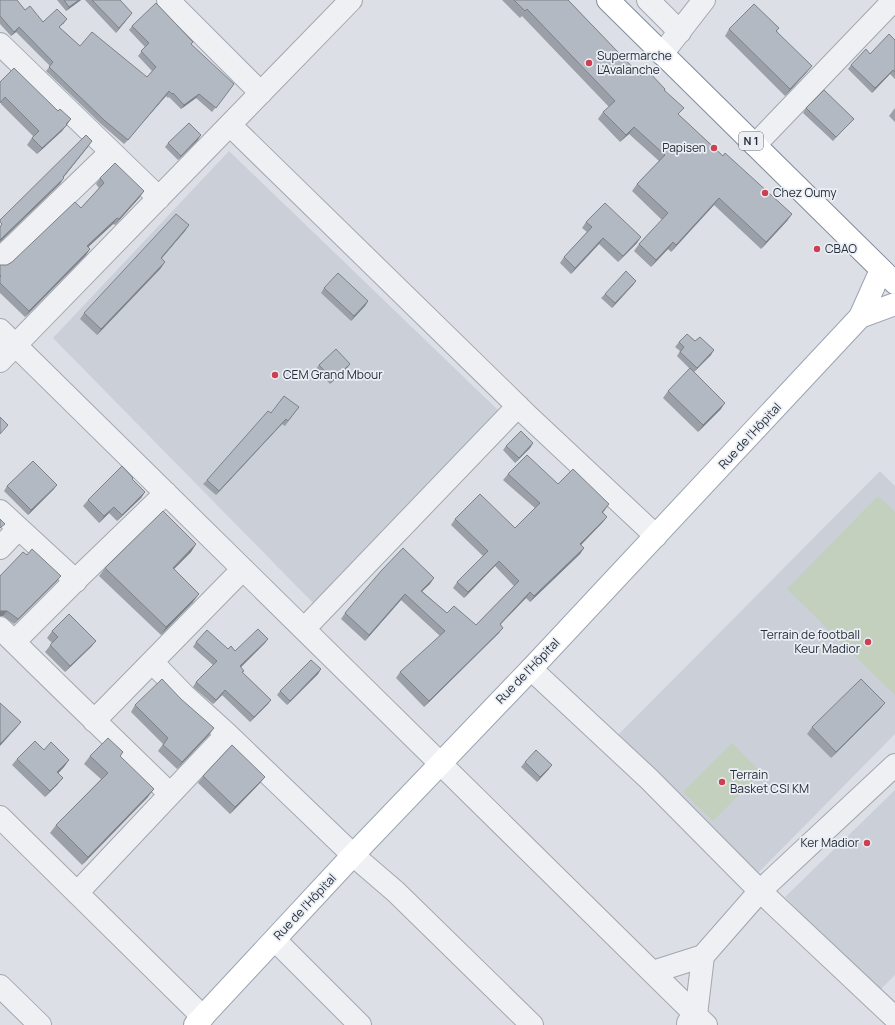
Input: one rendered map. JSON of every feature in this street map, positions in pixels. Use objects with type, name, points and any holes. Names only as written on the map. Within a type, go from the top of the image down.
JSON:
[{"type":"main road","name":"N 1","points":[[608,0],[888,276]]},
{"type":"main road","points":[[860,317],[888,276]]},
{"type":"main road","points":[[860,317],[895,304]]},
{"type":"main road","name":"Rue de l'Hôpital","points":[[199,1021],[353,855],[656,536],[860,317]]},
{"type":"street","points":[[168,0],[261,93]]},
{"type":"street","points":[[0,362],[351,0]]},
{"type":"street","points":[[648,0],[680,32]]},
{"type":"street","points":[[662,54],[704,0]]},
{"type":"street","points":[[755,145],[894,0]]},
{"type":"street","points":[[4,56],[111,152],[159,198]]},
{"type":"street","points":[[230,125],[518,406],[656,536]]},
{"type":"street","points":[[0,259],[111,152]]},
{"type":"street","points":[[0,330],[652,972],[696,1022]]},
{"type":"street","points":[[304,629],[518,406]]},
{"type":"street","points":[[166,493],[76,581],[7,635],[170,794]]},
{"type":"street","points":[[0,512],[76,581]]},
{"type":"street","points":[[0,548],[18,529]]},
{"type":"street","points":[[94,721],[243,569]]},
{"type":"street","points":[[152,662],[185,696],[227,734],[353,855],[396,892],[532,1025]]},
{"type":"street","points":[[531,668],[649,779],[760,891],[895,1018]]},
{"type":"street","points":[[77,893],[227,734]]},
{"type":"street","points":[[652,972],[703,956],[760,891],[895,764]]},
{"type":"street","points":[[0,817],[77,893],[199,1021]]},
{"type":"street","points":[[275,940],[360,1025]]},
{"type":"street","points":[[696,1022],[703,956]]},
{"type":"street","points":[[0,986],[40,1025]]},
{"type":"shaded area","name":"CEM Grand Mbour","points":[[229,151],[500,412],[315,605],[53,338]]},
{"type":"shaded area","points":[[880,471],[895,486],[895,734],[758,873],[616,737]]},
{"type":"shaded area","name":"Ker Madior","points":[[895,790],[895,975],[877,993],[785,897]]},
{"type":"green space","name":"Terrain de football Keur Madior","points":[[878,496],[895,512],[895,695],[787,589]]},
{"type":"green space","name":"Terrain Basket CSI KM","points":[[732,743],[761,773],[713,821],[683,792]]},
{"type":"building","points":[[0,0],[17,0],[25,10],[30,6],[43,22],[57,9],[67,19],[59,27],[80,46],[92,32],[147,77],[156,67],[141,51],[149,43],[132,26],[156,3],[193,42],[191,44],[234,84],[216,108],[199,94],[184,105],[173,93],[172,94],[169,91],[128,140],[104,120],[49,67],[53,62],[19,27],[14,32],[0,16]]},
{"type":"building","points":[[64,0],[79,0],[69,7]]},
{"type":"building","points":[[92,0],[120,0],[132,13],[119,28]]},
{"type":"building","points":[[514,0],[568,0],[641,76],[647,70],[665,89],[664,90],[684,108],[678,114],[723,156],[725,153],[792,214],[766,242],[719,198],[676,245],[673,242],[656,260],[639,244],[668,213],[637,184],[665,155],[634,127],[626,135],[603,112],[615,101],[527,9],[525,11]]},
{"type":"building","points":[[754,4],[779,28],[776,31],[812,66],[790,89],[729,29]]},
{"type":"building","points":[[889,34],[895,40],[895,72],[893,70],[875,88],[851,65],[866,49],[870,54]]},
{"type":"building","points":[[14,68],[58,111],[60,109],[71,119],[66,124],[67,125],[42,148],[32,138],[39,131],[5,97],[0,103],[0,82]]},
{"type":"building","points":[[824,90],[854,119],[836,137],[806,108]]},
{"type":"building","points":[[189,123],[201,135],[181,156],[168,143]]},
{"type":"building","points":[[86,135],[92,141],[63,177],[64,178],[0,240],[0,227],[2,224],[0,220]]},
{"type":"building","points":[[115,163],[144,191],[119,219],[117,218],[87,246],[90,249],[29,311],[0,283],[0,265],[7,265],[12,262],[75,202],[81,208],[104,183],[100,178]]},
{"type":"building","points":[[605,203],[641,237],[623,256],[603,238],[575,268],[564,257],[592,227],[586,222]]},
{"type":"building","points":[[176,214],[189,225],[161,258],[165,262],[101,329],[84,313]]},
{"type":"building","points":[[626,271],[636,281],[615,303],[605,294]]},
{"type":"building","points":[[338,273],[368,301],[354,316],[324,288]]},
{"type":"building","points":[[687,334],[695,341],[700,337],[714,350],[697,368],[680,352],[684,347],[679,342]]},
{"type":"building","points":[[336,349],[350,364],[333,380],[319,365]]},
{"type":"building","points":[[690,368],[725,403],[703,425],[668,391]]},
{"type":"building","points":[[284,396],[299,407],[288,421],[286,419],[219,491],[207,480],[268,411],[271,413]]},
{"type":"building","points":[[0,417],[8,425],[0,434]]},
{"type":"building","points":[[521,431],[533,443],[519,458],[506,446]]},
{"type":"building","points":[[527,455],[558,484],[573,469],[609,504],[602,512],[607,517],[580,544],[584,548],[534,596],[530,592],[500,624],[503,628],[429,701],[400,672],[445,631],[405,594],[369,635],[345,613],[403,548],[434,578],[421,591],[447,613],[454,606],[476,625],[519,581],[499,561],[468,592],[457,582],[488,551],[455,519],[480,494],[515,528],[540,503],[508,474]]},
{"type":"building","points":[[33,461],[57,485],[31,510],[7,486]]},
{"type":"building","points":[[122,466],[145,492],[122,515],[114,507],[104,516],[88,500]]},
{"type":"building","points":[[163,511],[196,544],[173,568],[199,594],[166,627],[105,568]]},
{"type":"building","points":[[0,519],[5,524],[0,528]]},
{"type":"building","points":[[32,549],[61,576],[18,619],[7,611],[0,611],[0,576],[23,552],[27,555]]},
{"type":"building","points":[[69,614],[96,641],[70,666],[50,645],[58,637],[52,631]]},
{"type":"building","points":[[258,629],[268,639],[240,666],[244,671],[242,672],[271,700],[254,717],[225,690],[216,700],[196,682],[217,661],[196,642],[207,630],[228,649],[231,646],[235,651]]},
{"type":"building","points":[[311,660],[321,669],[290,701],[280,691]]},
{"type":"building","points":[[162,679],[181,699],[214,728],[182,762],[163,745],[168,738],[135,705]]},
{"type":"building","points":[[861,679],[885,703],[836,752],[812,727]]},
{"type":"building","points":[[0,703],[21,722],[0,744]]},
{"type":"building","points":[[108,738],[123,752],[120,756],[154,789],[88,857],[56,825],[108,773],[90,756]]},
{"type":"building","points":[[35,741],[44,750],[51,742],[69,760],[57,772],[63,778],[50,791],[17,759]]},
{"type":"building","points":[[232,745],[265,777],[235,807],[203,776]]},
{"type":"building","points":[[536,750],[552,765],[540,777],[525,762]]},
{"type":"place","name":"Supermarche L'Avalanche","points":[[589,63]]},
{"type":"place","name":"Papisen","points":[[714,148]]},
{"type":"place","name":"Chez Oumy","points":[[765,193]]},
{"type":"place","name":"CBAO","points":[[817,249]]},
{"type":"place","name":"CEM Grand Mbour","points":[[275,375]]},
{"type":"place","name":"Terrain de football Keur Madior","points":[[868,642]]},
{"type":"place","name":"Terrain Basket CSI KM","points":[[722,782]]},
{"type":"place","name":"Ker Madior","points":[[867,843]]}]
